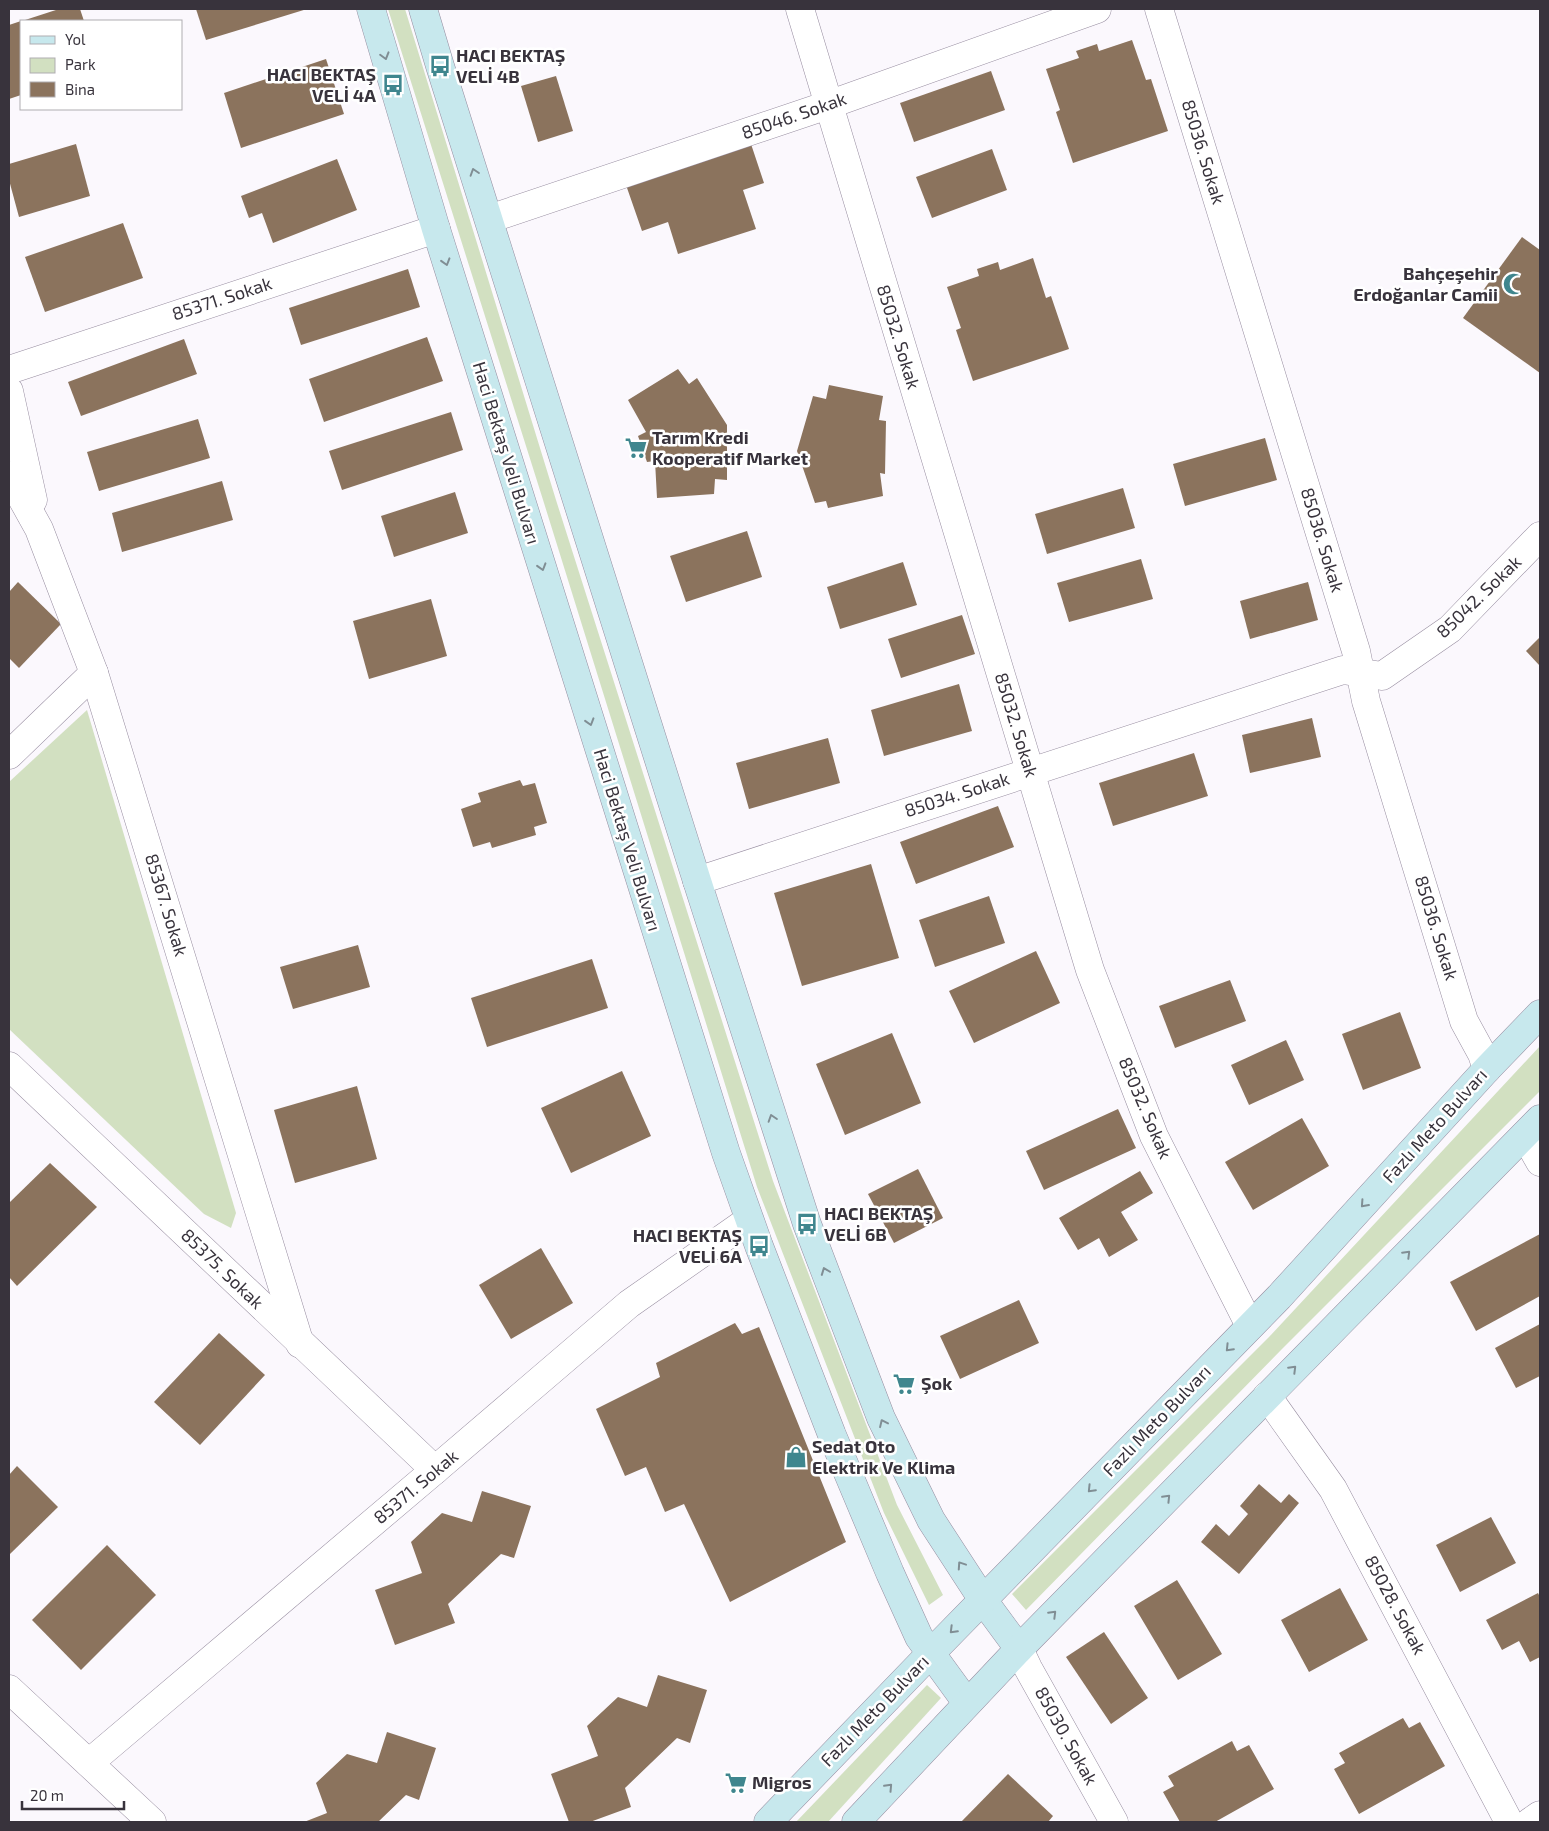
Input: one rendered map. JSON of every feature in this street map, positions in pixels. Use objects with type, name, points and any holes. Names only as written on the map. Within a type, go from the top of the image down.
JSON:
[{"type":"main road","name":"Haci Bektaş Veli Bulvarı","points":[[371,9],[436,229],[726,1153],[749,1220],[847,1471],[915,1629],[930,1654],[967,1703]]},
{"type":"main road","points":[[424,9],[697,881],[807,1224],[881,1418],[931,1520],[983,1600],[1018,1648]]},
{"type":"main road","name":"Fazlı Meto Bulvarı","points":[[768,1822],[1250,1326],[1540,1014]]},
{"type":"main road","points":[[856,1822],[1018,1648],[1532,1127]]},
{"type":"street","name":"85032. Sokak","points":[[800,9],[1090,970],[1154,1136],[1250,1326]]},
{"type":"street","name":"85046. Sokak","points":[[489,219],[828,105],[1097,9]]},
{"type":"street","name":"85036. Sokak","points":[[1159,9],[1350,632],[1361,672],[1366,701],[1464,1021],[1482,1054],[1487,1069]]},
{"type":"street","name":"85371. Sokak","points":[[9,370],[436,229]]},
{"type":"street","points":[[9,391],[39,529]]},
{"type":"street","name":"85367. Sokak","points":[[9,475],[39,529],[94,672],[300,1344]]},
{"type":"street","name":"85042. Sokak","points":[[1361,672],[1382,676],[1450,629],[1540,536]]},
{"type":"street","name":"85034. Sokak","points":[[697,881],[1342,670],[1361,672]]},
{"type":"street","points":[[9,755],[94,672]]},
{"type":"street","name":"85375. Sokak","points":[[9,1066],[300,1344],[436,1470]]},
{"type":"street","points":[[1532,1127],[1540,1162]]},
{"type":"street","name":"85371. Sokak","points":[[90,1763],[629,1304],[749,1220]]},
{"type":"street","name":"85028. Sokak","points":[[1267,1396],[1334,1489],[1509,1822]]},
{"type":"street","name":"85030. Sokak","points":[[1018,1648],[1109,1820]]},
{"type":"street","points":[[9,1689],[152,1822]]},
{"type":"street","points":[[1530,1822],[1540,1815]]},
{"type":"green space","points":[[388,9],[405,9],[556,500],[773,1181],[897,1505],[943,1595],[929,1605],[884,1513],[757,1187]]},
{"type":"green space","points":[[87,710],[236,1213],[231,1228],[204,1214],[9,1029],[9,782]]},
{"type":"green space","points":[[1540,1046],[1540,1091],[1282,1349],[1026,1610],[1012,1594],[1269,1337]]},
{"type":"green space","points":[[927,1685],[941,1698],[828,1822],[796,1822]]},
{"type":"building","points":[[59,9],[80,9],[84,20],[25,20]]},
{"type":"building","points":[[196,9],[307,9],[206,40]]},
{"type":"building","points":[[20,21],[20,95],[9,99],[9,25]]},
{"type":"building","points":[[1132,40],[1146,80],[1151,79],[1168,131],[1073,163],[1056,112],[1060,110],[1046,69],[1079,58],[1076,51],[1097,44],[1099,51]]},
{"type":"building","points":[[326,59],[344,114],[241,148],[224,93]]},
{"type":"building","points":[[991,71],[1005,110],[914,142],[900,103]]},
{"type":"building","points":[[556,76],[573,131],[538,142],[521,86]]},
{"type":"building","points":[[76,144],[90,196],[19,217],[9,180],[9,164]]},
{"type":"building","points":[[751,144],[764,183],[743,190],[756,229],[678,254],[668,222],[642,231],[626,185]]},
{"type":"building","points":[[992,149],[1007,190],[932,218],[916,177]]},
{"type":"building","points":[[337,159],[357,210],[273,243],[262,213],[249,218],[241,196]]},
{"type":"building","points":[[123,223],[143,278],[45,312],[25,257]]},
{"type":"building","name":"Bahçeşehir Erdoğanlar Camii","points":[[1522,237],[1540,250],[1540,373],[1463,318]]},
{"type":"building","points":[[1033,258],[1046,298],[1051,296],[1069,349],[973,381],[956,330],[961,328],[947,287],[979,276],[977,269],[998,262],[1000,270]]},
{"type":"building","points":[[408,269],[420,307],[301,345],[289,308]]},
{"type":"building","points":[[427,337],[443,381],[324,422],[309,379]]},
{"type":"building","points":[[184,339],[197,374],[81,416],[68,382]]},
{"type":"building","points":[[678,369],[689,384],[697,378],[727,425],[727,480],[715,479],[714,494],[657,498],[655,461],[647,462],[638,436],[646,432],[628,400]]},
{"type":"building","points":[[829,385],[883,396],[879,420],[886,421],[885,474],[880,473],[883,496],[828,508],[826,501],[815,503],[797,451],[813,396],[826,399]]},
{"type":"building","points":[[451,412],[463,450],[342,490],[329,451]]},
{"type":"building","points":[[198,419],[210,458],[99,491],[87,452]]},
{"type":"building","points":[[1265,438],[1277,480],[1185,506],[1173,464]]},
{"type":"building","points":[[222,481],[233,520],[122,552],[112,513]]},
{"type":"building","points":[[1123,488],[1135,528],[1047,554],[1035,514]]},
{"type":"building","points":[[455,492],[468,533],[394,557],[381,516]]},
{"type":"building","points":[[747,531],[762,577],[686,602],[670,556]]},
{"type":"building","points":[[1141,559],[1153,599],[1069,622],[1057,583]]},
{"type":"building","points":[[903,562],[917,605],[840,629],[827,587]]},
{"type":"building","points":[[18,582],[61,624],[19,668],[9,658],[9,592]]},
{"type":"building","points":[[1308,582],[1318,620],[1250,639],[1240,601]]},
{"type":"building","points":[[431,599],[447,656],[369,679],[353,621]]},
{"type":"building","points":[[962,615],[975,654],[901,678],[888,639]]},
{"type":"building","points":[[1540,637],[1540,666],[1526,651]]},
{"type":"building","points":[[959,684],[972,731],[884,756],[871,710]]},
{"type":"building","points":[[1312,718],[1321,757],[1250,773],[1242,735]]},
{"type":"building","points":[[828,738],[840,783],[749,809],[736,763]]},
{"type":"building","points":[[1194,753],[1208,796],[1113,826],[1099,783]]},
{"type":"building","points":[[520,780],[523,786],[535,783],[547,823],[534,827],[536,835],[492,848],[490,842],[473,847],[461,809],[481,802],[478,793]]},
{"type":"building","points":[[998,806],[1014,847],[916,884],[900,842]]},
{"type":"building","points":[[871,864],[899,958],[802,986],[774,893]]},
{"type":"building","points":[[989,896],[1005,943],[935,967],[919,920]]},
{"type":"building","points":[[358,945],[370,987],[293,1009],[280,967]]},
{"type":"building","points":[[1036,951],[1060,1003],[974,1043],[949,991]]},
{"type":"building","points":[[592,959],[608,1008],[487,1047],[471,998]]},
{"type":"building","points":[[1230,980],[1246,1021],[1175,1048],[1159,1006]]},
{"type":"building","points":[[1400,1012],[1421,1068],[1363,1090],[1342,1034]]},
{"type":"building","points":[[892,1033],[921,1103],[845,1135],[816,1064]]},
{"type":"building","points":[[1286,1040],[1304,1080],[1249,1105],[1231,1065]]},
{"type":"building","points":[[622,1071],[651,1136],[571,1173],[541,1108]]},
{"type":"building","points":[[357,1086],[377,1159],[295,1183],[274,1110]]},
{"type":"building","points":[[1118,1109],[1136,1148],[1044,1190],[1026,1151]]},
{"type":"building","points":[[1302,1118],[1329,1166],[1253,1210],[1225,1162]]},
{"type":"building","points":[[50,1163],[97,1207],[17,1286],[9,1277],[9,1203]]},
{"type":"building","points":[[918,1169],[943,1218],[894,1243],[868,1194]]},
{"type":"building","points":[[1140,1171],[1153,1193],[1121,1212],[1138,1240],[1109,1257],[1099,1238],[1078,1250],[1059,1218]]},
{"type":"building","points":[[1540,1234],[1540,1296],[1476,1331],[1450,1282]]},
{"type":"building","points":[[541,1248],[573,1303],[511,1339],[479,1285]]},
{"type":"building","points":[[1019,1300],[1039,1343],[960,1379],[940,1336]]},
{"type":"building","points":[[735,1323],[742,1334],[759,1327],[846,1542],[730,1602],[684,1504],[665,1512],[646,1467],[625,1476],[596,1409],[660,1377],[656,1363]]},
{"type":"building","points":[[1540,1324],[1540,1376],[1516,1388],[1495,1348]]},
{"type":"building","points":[[219,1333],[265,1375],[200,1445],[154,1402]]},
{"type":"building","points":[[17,1466],[58,1507],[9,1555],[9,1475]]},
{"type":"building","points":[[1259,1484],[1281,1503],[1289,1494],[1299,1503],[1239,1574],[1201,1542],[1216,1524],[1229,1536],[1248,1514],[1240,1506]]},
{"type":"building","points":[[482,1491],[531,1506],[514,1558],[501,1554],[448,1604],[455,1623],[395,1645],[375,1590],[422,1573],[411,1542],[442,1513],[472,1522]]},
{"type":"building","points":[[1491,1517],[1516,1563],[1460,1592],[1436,1545]]},
{"type":"building","points":[[107,1545],[156,1595],[81,1670],[32,1620]]},
{"type":"building","points":[[1177,1580],[1222,1654],[1178,1680],[1134,1606]]},
{"type":"building","points":[[1340,1588],[1368,1640],[1309,1672],[1281,1620]]},
{"type":"building","points":[[1538,1593],[1540,1597],[1540,1657],[1530,1662],[1519,1641],[1502,1650],[1486,1620]]},
{"type":"building","points":[[1104,1632],[1148,1698],[1111,1724],[1066,1657]]},
{"type":"building","points":[[658,1675],[707,1690],[690,1743],[677,1738],[625,1788],[631,1807],[590,1822],[569,1822],[551,1774],[598,1756],[587,1726],[618,1697],[647,1707]]},
{"type":"building","points":[[1403,1718],[1409,1728],[1420,1722],[1445,1766],[1359,1814],[1334,1769],[1345,1763],[1339,1753]]},
{"type":"building","points":[[387,1732],[436,1748],[419,1800],[406,1795],[378,1822],[304,1822],[327,1813],[316,1783],[347,1754],[377,1763]]},
{"type":"building","points":[[1232,1741],[1237,1751],[1249,1745],[1274,1789],[1215,1822],[1180,1822],[1163,1792],[1174,1786],[1168,1776]]},
{"type":"building","points":[[1008,1774],[1053,1816],[1048,1822],[961,1822]]},
{"type":"place","name":"HACI BEKTAŞ VELİ 4B","points":[[440,66]]},
{"type":"place","name":"HACI BEKTAŞ VELİ 4A","points":[[393,85]]},
{"type":"place","name":"Bahçeşehir Erdoğanlar Camii","points":[[1514,284]]},
{"type":"place","name":"Tarım Kredi Kooperatif Market","points":[[636,448]]},
{"type":"place","name":"HACI BEKTAŞ VELİ 6B","points":[[807,1224]]},
{"type":"place","name":"HACI BEKTAŞ VELİ 6A","points":[[759,1246]]},
{"type":"place","name":"Şok","points":[[904,1384]]},
{"type":"place","name":"Sedat Oto Elektrik Ve Klima","points":[[796,1457]]},
{"type":"place","name":"Migros","points":[[736,1783]]}]
